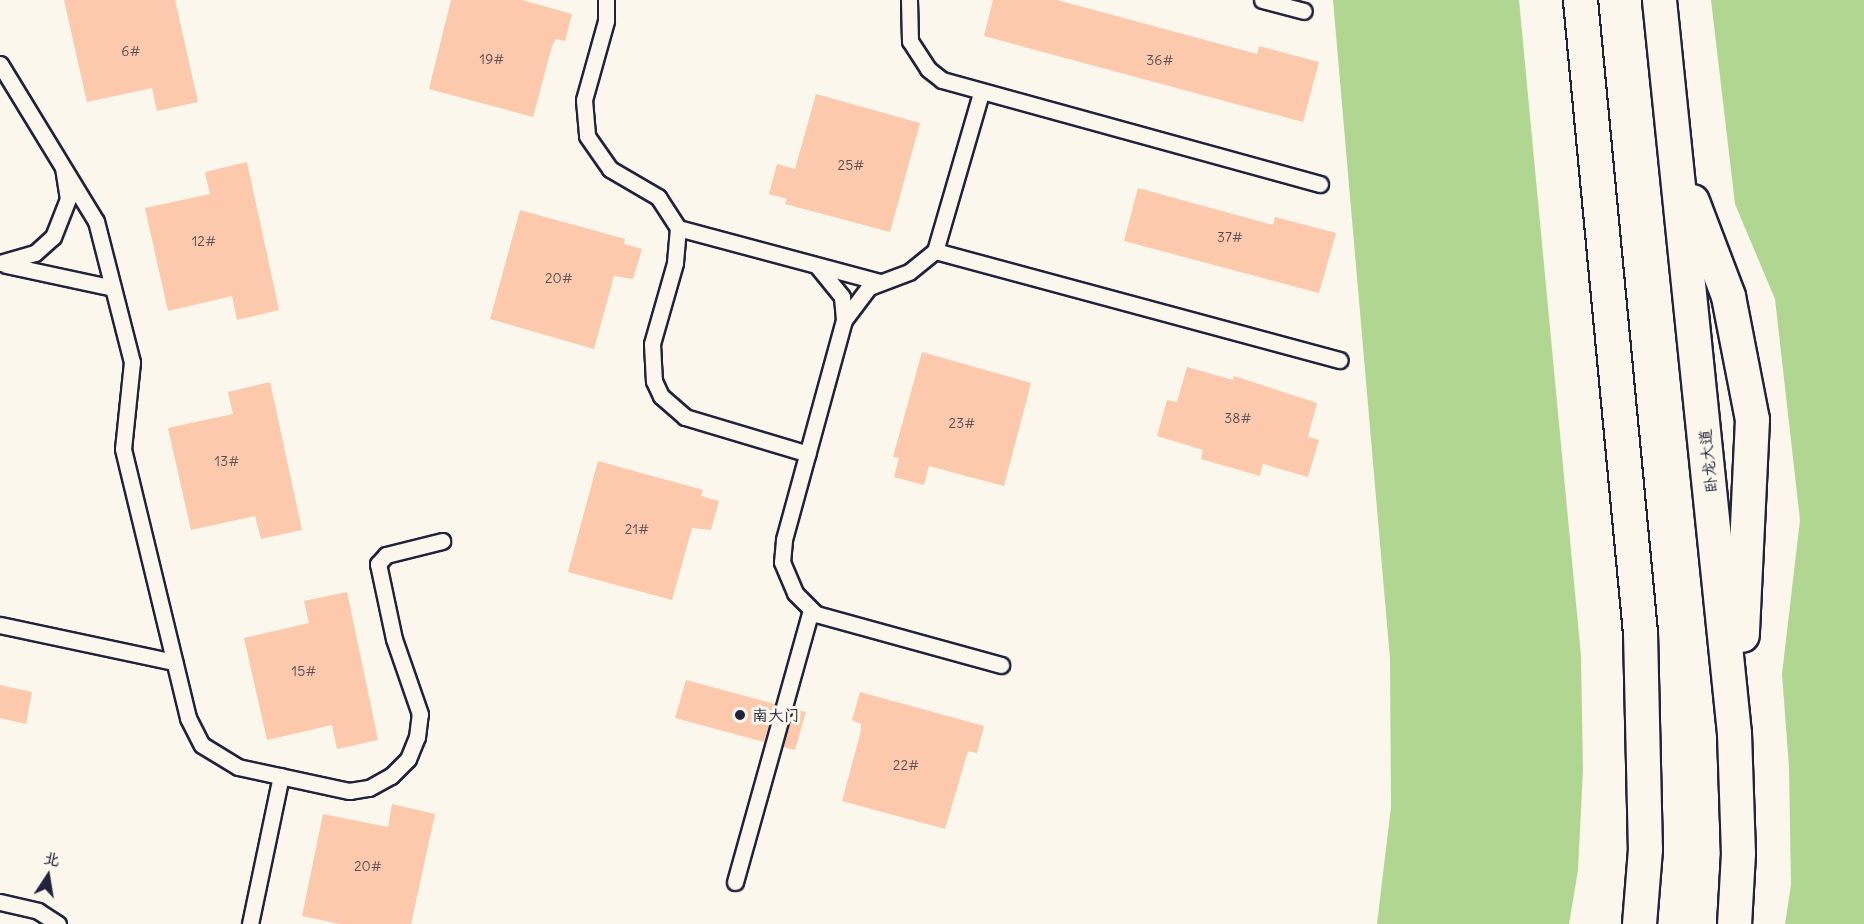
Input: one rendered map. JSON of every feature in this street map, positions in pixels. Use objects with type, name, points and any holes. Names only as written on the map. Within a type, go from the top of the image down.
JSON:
[{"type":"main road","points":[[1580,0],[1640,632],[1645,849],[1639,924]]},
{"type":"main road","name":"卧龙大道","points":[[1659,0],[1734,733],[1738,853],[1734,924]]},
{"type":"main road","points":[[1675,157],[1728,296],[1752,419],[1750,530],[1734,733]]},
{"type":"lane","points":[[606,0],[606,21],[585,100],[587,136],[610,169],[658,197],[678,228],[675,263],[652,344],[654,381],[661,396],[699,423],[807,454]]},
{"type":"lane","points":[[909,0],[906,26],[916,55],[942,80],[981,93],[1320,184]]},
{"type":"lane","points":[[1262,0],[1304,11]]},
{"type":"lane","points":[[0,64],[14,93],[60,161],[96,221],[133,371],[122,419],[123,449],[188,718],[202,746],[238,767],[349,791],[369,788],[408,759],[417,737],[420,714],[394,639],[378,564],[386,555],[442,541]]},
{"type":"lane","points":[[981,93],[935,251],[909,272],[879,282],[859,296],[844,320],[782,556],[795,593],[811,610],[833,621],[1001,665]]},
{"type":"lane","points":[[0,263],[35,253],[53,237],[68,199],[60,161]]},
{"type":"lane","points":[[678,228],[879,282]]},
{"type":"lane","points":[[935,251],[1340,360]]},
{"type":"lane","points":[[0,263],[113,288]]},
{"type":"lane","points":[[814,264],[837,287],[844,320]]},
{"type":"lane","points":[[735,882],[811,610]]},
{"type":"lane","points":[[0,625],[174,662]]},
{"type":"lane","points":[[250,924],[281,776]]},
{"type":"lane","points":[[0,902],[38,911],[58,924]]},
{"type":"green space","points":[[1333,0],[1519,0],[1581,656],[1583,770],[1578,870],[1569,924],[1377,924],[1391,807],[1390,659]]},
{"type":"green space","points":[[1711,0],[1864,0],[1864,924],[1785,924],[1791,885],[1789,767],[1782,674],[1800,520],[1775,299],[1735,204]]},
{"type":"building","points":[[64,0],[175,0],[198,102],[157,111],[152,88],[87,102]]},
{"type":"building","points":[[451,0],[522,0],[572,14],[565,41],[556,39],[552,46],[533,117],[429,89]]},
{"type":"building","points":[[993,0],[1057,0],[1257,54],[1259,46],[1319,62],[1303,122],[984,36]]},
{"type":"building","points":[[816,94],[920,123],[890,232],[785,204],[787,199],[769,194],[777,164],[795,169]]},
{"type":"building","points":[[247,162],[279,310],[237,320],[232,296],[168,311],[145,208],[210,194],[205,172]]},
{"type":"building","points":[[1138,188],[1273,225],[1275,217],[1336,233],[1319,293],[1124,241]]},
{"type":"building","points":[[520,210],[625,239],[624,244],[642,249],[633,279],[614,276],[594,349],[490,319]]},
{"type":"building","points":[[922,352],[1031,383],[1004,486],[929,466],[924,485],[894,477],[899,458],[893,457]]},
{"type":"building","points":[[1187,367],[1233,380],[1234,376],[1317,403],[1308,437],[1319,440],[1308,477],[1263,464],[1260,476],[1201,459],[1203,450],[1157,436],[1167,400],[1177,402]]},
{"type":"building","points":[[270,382],[302,530],[261,539],[255,516],[191,530],[168,428],[233,414],[228,392]]},
{"type":"building","points":[[598,461],[703,490],[701,496],[719,501],[711,530],[692,528],[672,600],[568,572]]},
{"type":"building","points":[[347,592],[378,740],[337,749],[332,725],[267,740],[244,638],[309,623],[304,601]]},
{"type":"building","name":"南大门","points":[[686,680],[775,704],[764,742],[675,718]]},
{"type":"building","points":[[0,685],[32,692],[26,724],[0,718]]},
{"type":"building","points":[[860,692],[984,726],[977,753],[968,751],[945,829],[842,801],[861,731],[861,724],[852,720]]},
{"type":"building","points":[[793,709],[806,712],[795,750],[783,747]]},
{"type":"building","points":[[392,804],[435,814],[411,924],[340,924],[302,916],[323,814],[388,827]]},
{"type":"place","name":"南大门","points":[[740,715]]}]
